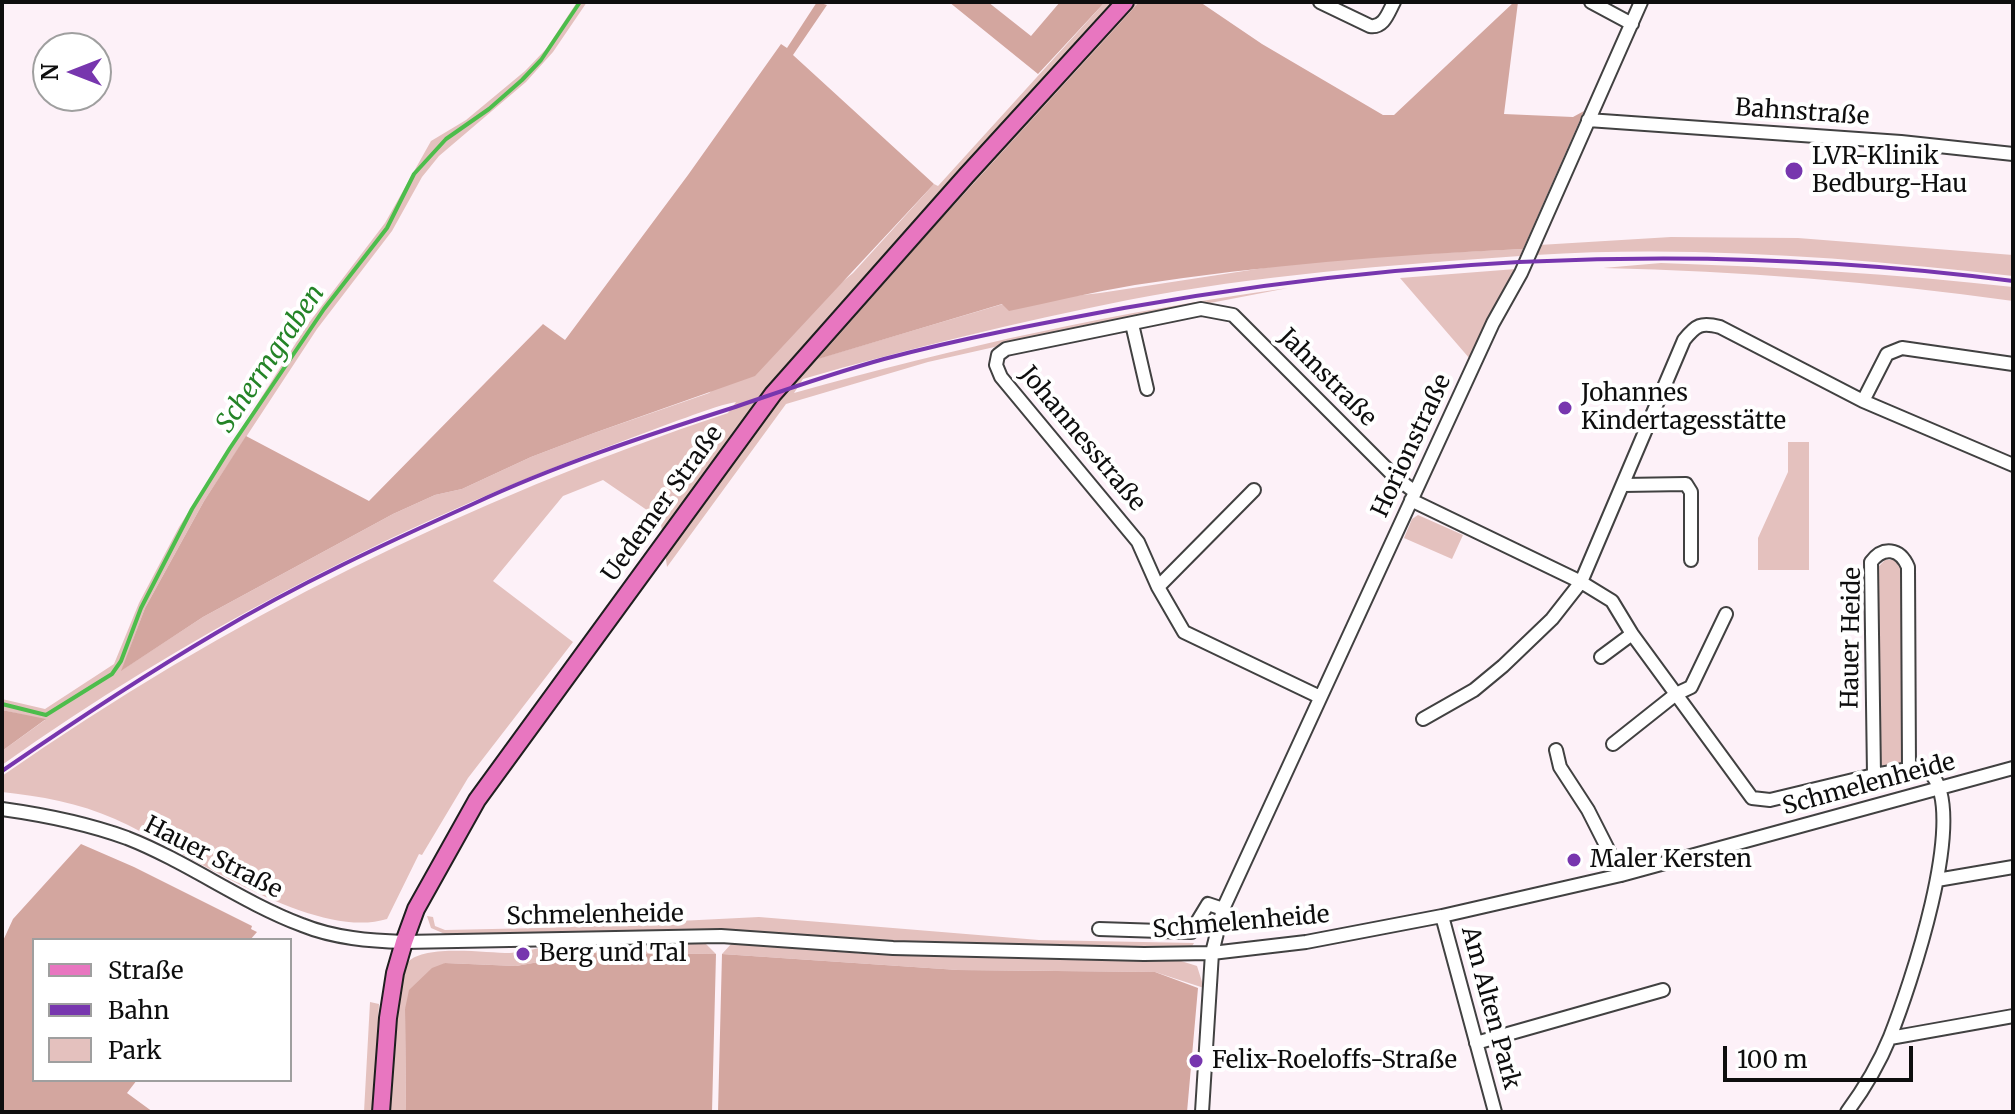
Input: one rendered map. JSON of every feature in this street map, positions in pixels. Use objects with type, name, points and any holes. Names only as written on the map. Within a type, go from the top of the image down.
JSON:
[{"type":"main road","name":"Uedemer Straße","points":[[381,1112],[388,1018],[395,973],[404,942],[416,909],[484,789],[773,394],[1125,2]]},
{"type":"street","points":[[1320,2],[1376,27],[1384,22],[1394,2]]},
{"type":"street","points":[[1591,2],[1632,24]]},
{"type":"street","name":"Horionstraße","points":[[1212,953],[1223,909],[1493,323],[1521,273],[1641,2]]},
{"type":"street","name":"Bahnstraße","points":[[1588,120],[1901,142],[2013,154]]},
{"type":"street","name":"Jahnstraße","points":[[1201,309],[1233,315],[1413,496]]},
{"type":"street","name":"Johannesstraße","points":[[1201,309],[1006,349],[998,355],[996,365],[1001,377],[1138,542],[1158,587],[1184,632],[1320,697]]},
{"type":"street","points":[[1423,719],[1474,690],[1503,666],[1552,619],[1581,582],[1684,340],[1695,326],[1704,323],[1720,327],[1863,401],[2013,465]]},
{"type":"street","points":[[1132,324],[1147,389]]},
{"type":"street","points":[[1863,401],[1887,354],[1902,348],[2013,364]]},
{"type":"street","points":[[1623,485],[1686,484],[1691,492],[1691,560]]},
{"type":"street","points":[[1158,587],[1254,490]]},
{"type":"street","points":[[1413,496],[1612,601],[1632,634],[1752,798],[1770,800],[1909,769],[1925,770],[1933,776],[1942,807],[1937,880],[1921,949],[1890,1038],[1871,1076],[1847,1112]]},
{"type":"street","name":"Hauer Heide","points":[[1874,775],[1871,562],[1880,552],[1888,551],[1897,552],[1908,567],[1909,769]]},
{"type":"street","points":[[1613,744],[1676,694],[1691,687],[1726,614]]},
{"type":"street","points":[[1601,657],[1632,634]]},
{"type":"street","points":[[1556,750],[1560,767],[1588,810],[1621,875]]},
{"type":"street","name":"Schmelenheide","points":[[404,942],[721,936],[907,949],[1212,953],[1306,942],[1442,916],[1621,875],[2013,768]]},
{"type":"street","name":"Hauer Straße","points":[[2,809],[79,823],[127,838],[304,926],[358,939],[404,942]]},
{"type":"street","points":[[1937,880],[2013,867]]},
{"type":"street","points":[[1099,929],[1191,932],[1208,904],[1223,909]]},
{"type":"street","name":"Am Alten Park","points":[[1442,916],[1495,1112]]},
{"type":"street","points":[[1202,1112],[1212,953]]},
{"type":"street","points":[[1476,1043],[1663,990]]},
{"type":"street","points":[[1890,1038],[2013,1016]]},
{"type":"green space","points":[[577,2],[587,2],[553,52],[526,82],[439,156],[422,177],[392,231],[317,329],[204,501],[145,608],[122,670],[203,617],[393,514],[435,495],[462,489],[531,457],[709,393],[853,273],[934,184],[938,186],[1105,2],[1114,2],[959,173],[663,537],[660,519],[603,480],[563,496],[493,581],[573,642],[468,778],[422,855],[419,854],[387,919],[357,923],[323,917],[286,905],[101,813],[59,801],[2,792],[2,776],[87,719],[261,615],[352,568],[537,484],[728,413],[736,402],[506,487],[356,555],[283,592],[140,674],[2,765],[2,751],[45,720],[2,710],[2,699],[45,709],[114,664],[139,603],[179,527],[308,324],[385,223],[431,141],[466,120],[525,71],[546,49]]},
{"type":"green space","points":[[1132,2],[1139,2],[932,229],[820,358],[1003,304],[1100,293],[1283,265],[1376,256],[1523,249],[1520,256],[1324,272],[1177,291],[1005,326],[803,379],[794,393],[916,360],[1039,332],[1288,288],[1070,330],[928,362],[786,404],[667,567],[665,552],[779,397]]},
{"type":"green space","points":[[1671,237],[1798,238],[2013,255],[2013,276],[1774,255],[1595,252],[1535,255],[1539,245]]},
{"type":"green space","points":[[1661,263],[1925,278],[2013,287],[2013,301],[1808,278],[1603,268]]},
{"type":"green space","points":[[1516,269],[1470,359],[1400,278]]},
{"type":"green space","points":[[1788,442],[1809,442],[1809,570],[1758,570],[1758,538],[1788,472]]},
{"type":"green space","points":[[1418,515],[1463,535],[1452,559],[1404,538],[1412,519]]},
{"type":"green space","points":[[1885,560],[1895,560],[1903,568],[1904,758],[1899,766],[1886,769],[1878,762],[1876,569]]},
{"type":"green space","points":[[427,916],[433,917],[435,926],[445,930],[759,917],[1039,940],[1194,943],[1191,948],[992,946],[667,930],[445,934],[431,928]]},
{"type":"green space","points":[[704,942],[716,954],[590,953],[516,966],[445,963],[405,1009],[406,1112],[389,1112],[399,988],[408,962],[416,956],[441,951],[510,953],[564,944]]},
{"type":"green space","points":[[732,943],[879,955],[1181,961],[1197,966],[1204,988],[1155,972],[958,970],[722,954]]},
{"type":"green space","points":[[370,1002],[379,1004],[373,1112],[364,1112]]},
{"type":"shaded area","points":[[817,2],[827,5],[793,55],[934,184],[755,376],[531,457],[462,489],[435,495],[393,514],[203,617],[121,671],[145,608],[204,501],[246,436],[369,501],[543,324],[565,340],[781,44],[787,48]]},
{"type":"shaded area","points":[[949,2],[988,2],[1031,36],[1060,2],[1105,2],[1038,74]]},
{"type":"shaded area","points":[[1139,2],[1200,2],[1262,44],[1383,115],[1394,115],[1514,2],[1518,2],[1504,114],[1573,117],[1584,111],[1523,249],[1280,266],[1135,285],[1009,311],[1002,304],[818,359],[932,229]]},
{"type":"shaded area","points":[[2,710],[46,719],[2,751]]},
{"type":"shaded area","points":[[81,844],[252,926],[251,929],[257,932],[252,938],[32,938],[32,1082],[135,1082],[127,1093],[153,1112],[2,1112],[2,943],[13,919]]},
{"type":"shaded area","points":[[590,953],[716,954],[712,1112],[406,1112],[405,1009],[409,990],[432,968],[445,963],[516,966]]},
{"type":"shaded area","points":[[722,954],[958,970],[1155,972],[1198,988],[1187,1112],[718,1112]]},
{"type":"waterway","name":"Schermgraben","points":[[2,704],[46,715],[112,674],[121,661],[141,608],[192,509],[324,309],[387,228],[414,174],[446,139],[489,109],[522,80],[541,60],[580,2]]},
{"type":"railway","points":[[2,771],[216,633],[310,581],[408,534],[536,476],[601,452],[827,376],[914,351],[1063,319],[1235,290],[1456,266],[1679,258],[1790,261],[2013,281]]},
{"type":"place","name":"LVR-Klinik Bedburg-Hau","points":[[1794,171]]},
{"type":"place","name":"Johannes Kindertagesstätte","points":[[1565,408]]},
{"type":"place","name":"Maler Kersten","points":[[1574,860]]},
{"type":"place","name":"Berg und Tal","points":[[523,954]]},
{"type":"place","name":"Felix-Roeloffs-Straße","points":[[1196,1061]]}]
